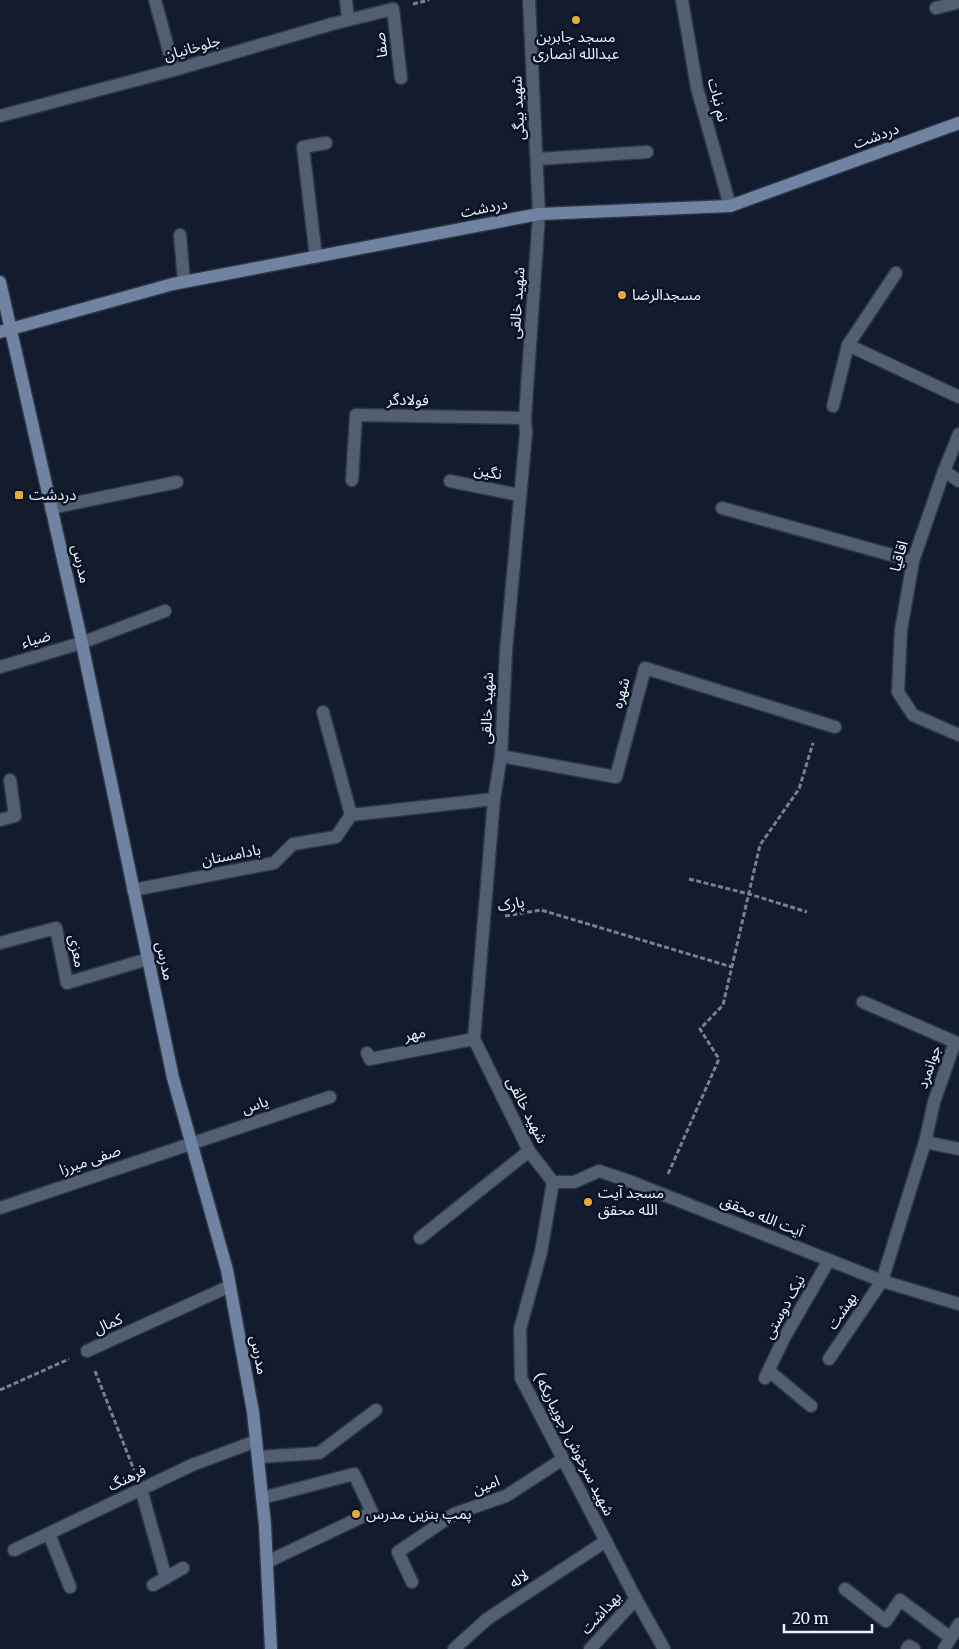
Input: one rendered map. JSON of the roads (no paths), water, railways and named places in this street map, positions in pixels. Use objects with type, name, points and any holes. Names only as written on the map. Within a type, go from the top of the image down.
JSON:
[{"type":"main road","name":"دردشت","points":[[5,331],[184,282],[539,214],[730,206],[959,123]]},
{"type":"main road","name":"مدرس","points":[[0,282],[5,331],[52,508],[173,1078],[227,1270],[254,1412],[267,1562],[271,1649]]},
{"type":"street","points":[[154,0],[174,70]]},
{"type":"street","points":[[346,0],[348,19]]},
{"type":"street","name":"شهید بیگی","points":[[529,0],[539,214]]},
{"type":"street","name":"نم نبات","points":[[682,0],[698,88],[730,206]]},
{"type":"street","points":[[936,8],[959,2]]},
{"type":"street","name":"جلوخانیان","points":[[0,116],[174,70],[348,19],[393,9]]},
{"type":"street","name":"صفا","points":[[393,9],[401,78]]},
{"type":"street","points":[[316,257],[303,148],[326,143]]},
{"type":"street","points":[[537,159],[647,152]]},
{"type":"street","name":"شهید خالقی","points":[[539,214],[526,433],[506,651],[501,756],[494,799],[474,1039],[529,1151],[553,1182]]},
{"type":"street","points":[[180,235],[184,282]]},
{"type":"street","points":[[833,406],[848,345],[896,273]]},
{"type":"street","points":[[848,345],[959,397]]},
{"type":"street","name":"فولادگر","points":[[352,480],[356,415],[526,418]]},
{"type":"street","name":"اقاقیا","points":[[959,434],[944,471],[913,561],[901,630],[898,692],[913,714],[959,735]]},
{"type":"street","points":[[944,471],[959,481]]},
{"type":"street","name":"نگین","points":[[450,481],[519,495]]},
{"type":"street","points":[[52,508],[177,482]]},
{"type":"street","points":[[722,508],[913,561]]},
{"type":"street","name":"ضیاء","points":[[0,667],[82,643],[165,611]]},
{"type":"street","name":"شهره","points":[[501,756],[616,777],[645,668],[835,728]]},
{"type":"street","points":[[323,712],[351,815],[494,799]]},
{"type":"street","points":[[0,820],[15,816],[10,780]]},
{"type":"street","name":"بادامستان","points":[[133,890],[274,863],[293,844],[336,837],[351,815]]},
{"type":"street","name":"معزی","points":[[0,943],[56,928],[67,984],[148,959]]},
{"type":"street","name":"جوانمرد","points":[[863,1002],[955,1042],[934,1102],[926,1142],[882,1281]]},
{"type":"street","name":"مهر","points":[[367,1052],[370,1060],[474,1039]]},
{"type":"street","name":"یاس","points":[[191,1144],[330,1097]]},
{"type":"street","points":[[926,1142],[959,1149]]},
{"type":"street","name":"صفی میرزا","points":[[0,1208],[191,1144]]},
{"type":"street","points":[[420,1238],[529,1151]]},
{"type":"street","name":"آیت الله محقق","points":[[553,1182],[574,1182],[599,1171],[882,1281],[959,1304]]},
{"type":"street","name":"شهید سرخوش (جویباریکه)","points":[[553,1182],[541,1252],[520,1329],[521,1378],[636,1600],[664,1649]]},
{"type":"street","name":"نیک دوستی","points":[[811,1406],[767,1374],[784,1338],[829,1260]]},
{"type":"street","name":"بهشت","points":[[829,1359],[882,1281]]},
{"type":"street","name":"کمال","points":[[87,1351],[230,1286]]},
{"type":"street","points":[[258,1457],[319,1453],[376,1410]]},
{"type":"street","name":"فرهنگ","points":[[14,1550],[192,1465],[256,1441]]},
{"type":"street","name":"امین","points":[[412,1582],[398,1552],[454,1514],[506,1496],[563,1459]]},
{"type":"street","points":[[262,1498],[354,1474],[372,1512],[267,1562]]},
{"type":"street","points":[[142,1489],[166,1578]]},
{"type":"street","points":[[49,1534],[70,1587]]},
{"type":"street","name":"لاله","points":[[454,1649],[487,1619],[606,1541]]},
{"type":"street","points":[[153,1585],[183,1568]]},
{"type":"street","points":[[845,1589],[886,1621],[900,1600],[947,1644],[959,1624]]},
{"type":"street","name":"بهداشت","points":[[590,1649],[636,1600]]},
{"type":"street","points":[[907,1649],[909,1646],[914,1649]]},
{"type":"place","name":"مسجد جابربن عبدالله انصاری","points":[[576,20]]},
{"type":"place","name":"مسجدالرضا","points":[[622,295]]},
{"type":"place","name":"دردشت","points":[[19,495]]},
{"type":"place","name":"مسجد آیت الله محقق","points":[[588,1202]]},
{"type":"place","name":"پمپ بنزین مدرس","points":[[356,1514]]}]
